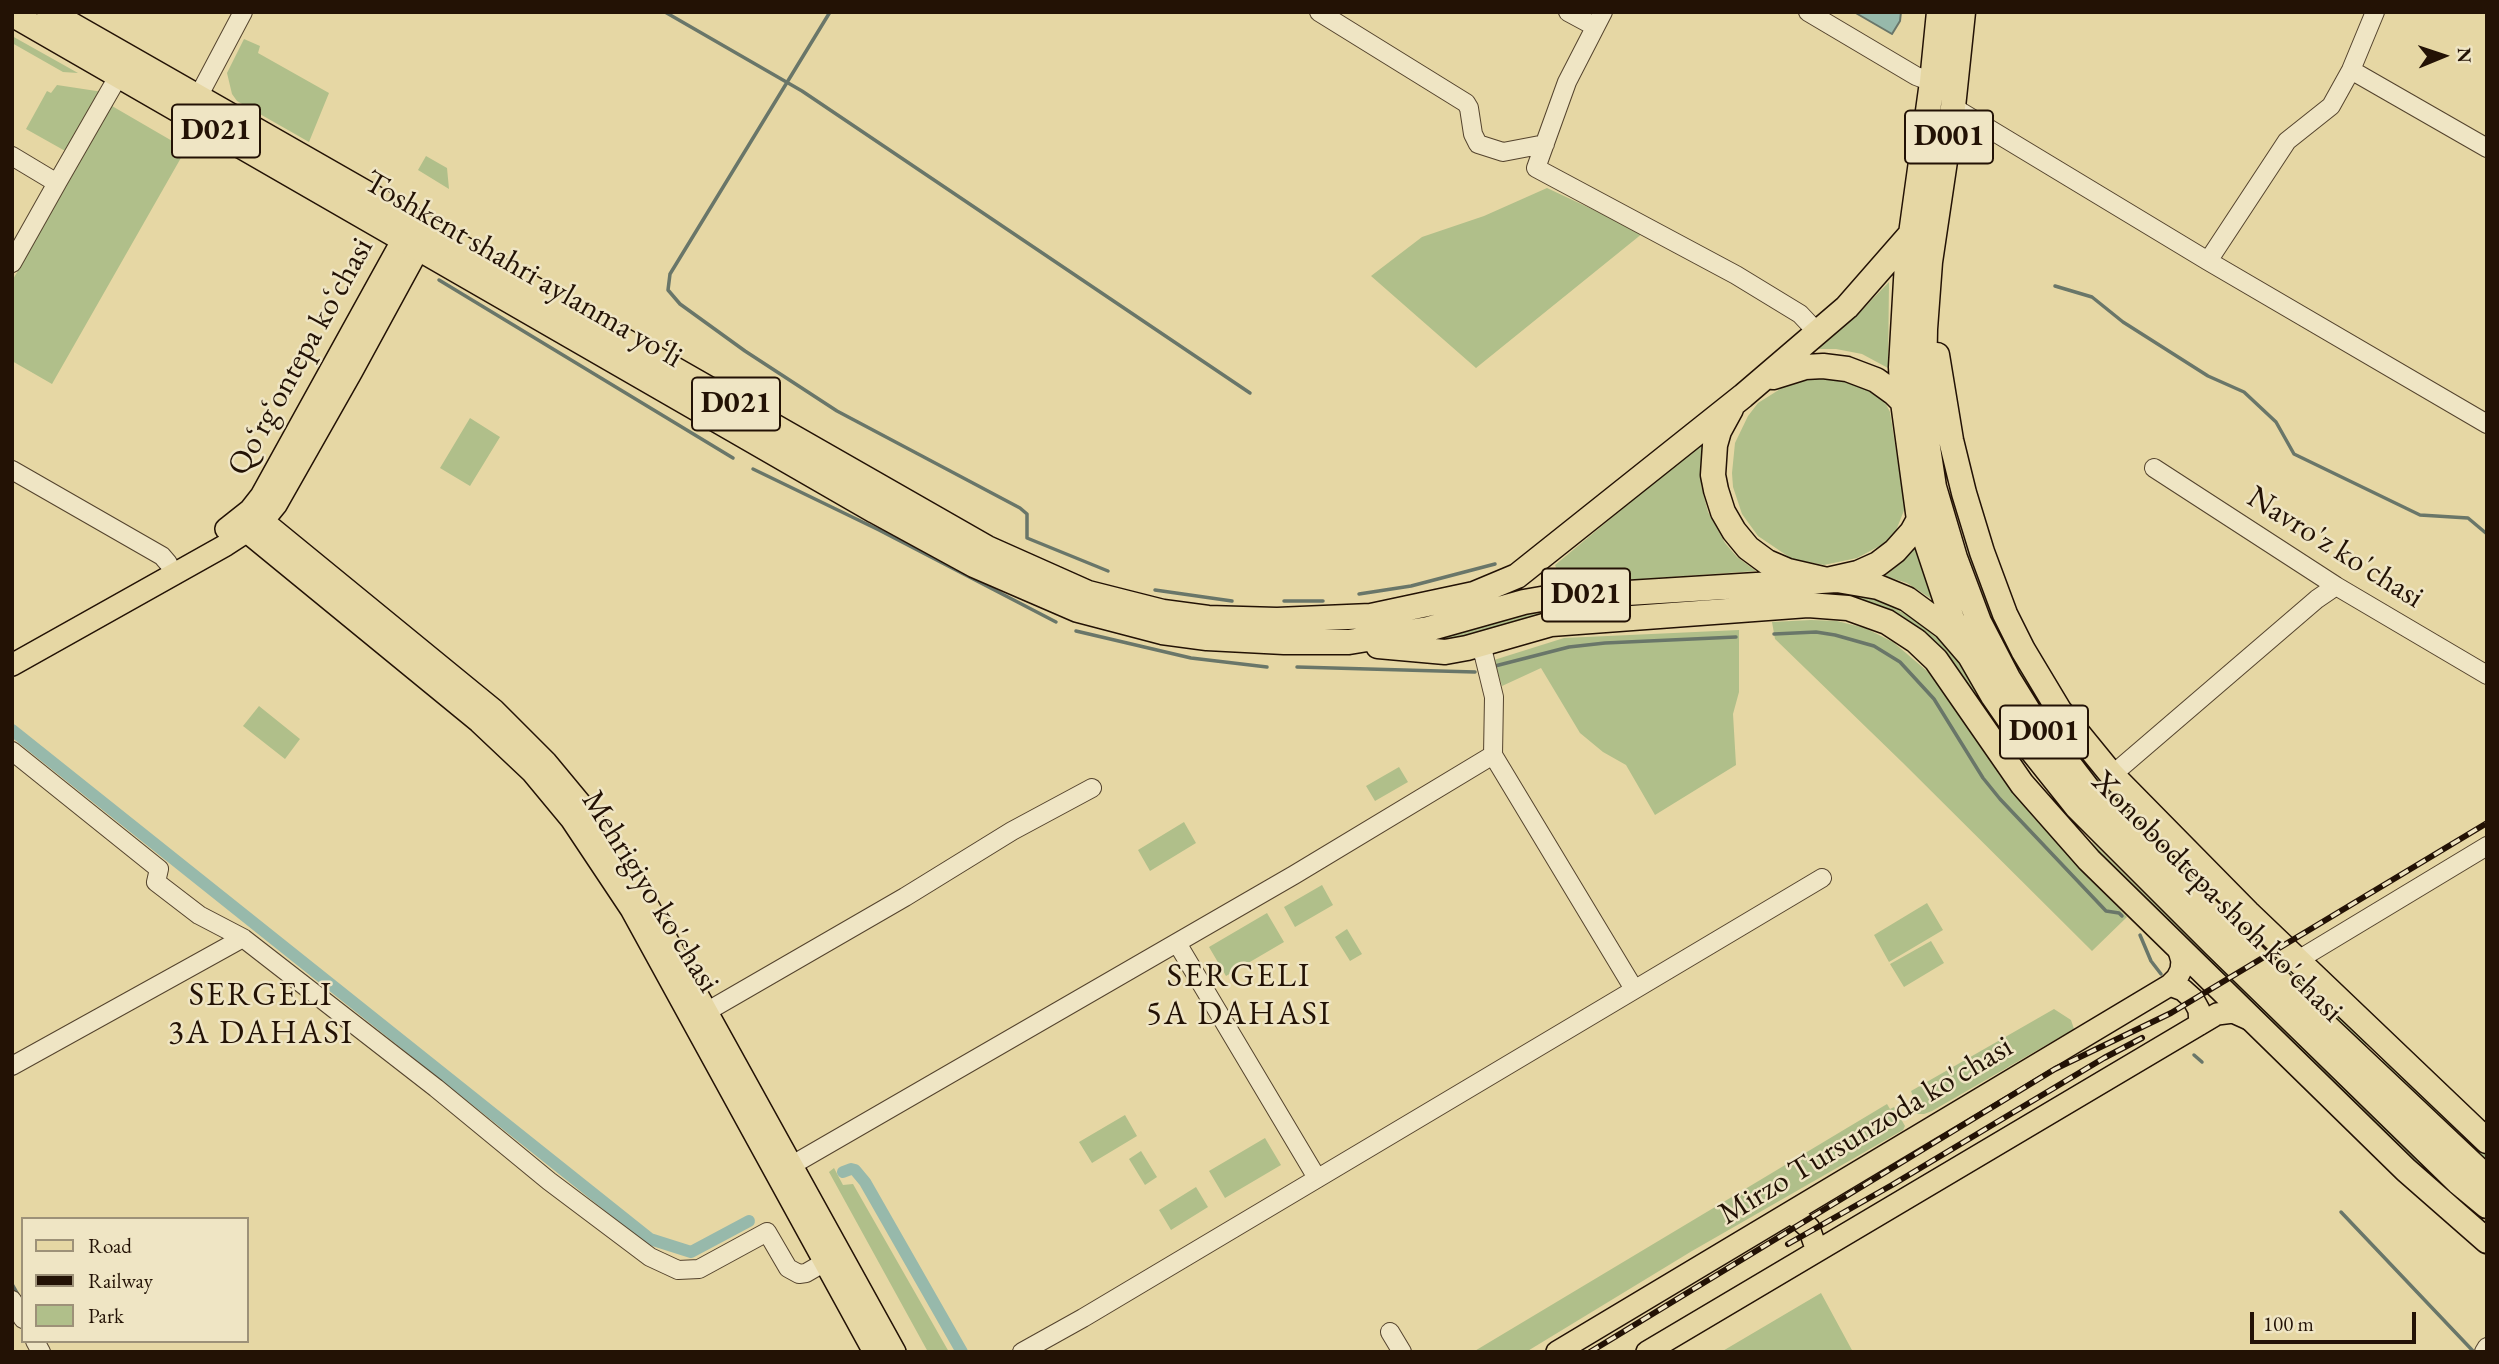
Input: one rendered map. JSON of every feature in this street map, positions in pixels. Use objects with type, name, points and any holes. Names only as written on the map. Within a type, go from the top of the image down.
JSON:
[{"type":"highway","name":"Toshkent shahri aylanma yoʻli","points":[[49,12],[198,97],[414,237]]},
{"type":"highway","name":"D001","points":[[1919,520],[1903,401],[1902,320],[1910,236],[1932,82],[1938,12]]},
{"type":"highway","name":"D001","points":[[1934,487],[1926,434],[1925,329],[1930,262],[1953,107],[1963,12]]},
{"type":"highway","name":"Toshkent shahri aylanma yoʻli","points":[[12,14],[763,433],[881,501],[1012,583],[1078,610],[1123,623],[1207,639],[1349,642],[1427,629],[1538,600],[1827,580],[1858,573],[1878,564],[1904,542],[1919,520],[1934,487]]},
{"type":"highway","name":"Toshkent shahri aylanma yoʻli","points":[[881,501],[1087,593],[1163,612],[1208,618],[1346,618],[1396,612],[1489,589],[1528,568],[1742,396],[1847,307],[1910,236]]},
{"type":"highway","points":[[1930,262],[1934,339],[1951,440],[1964,493],[1993,584],[2023,650],[2043,685],[2077,733],[2112,775],[2248,913],[2487,1141]]},
{"type":"highway","name":"Toshkent shahri aylanma yoʻli","points":[[1926,434],[1903,401],[1866,375],[1841,368],[1805,367],[1783,373],[1742,396],[1725,417],[1715,446],[1714,482],[1726,519],[1743,543],[1767,562],[1803,575],[1868,585],[1906,599],[1945,627],[1970,656]]},
{"type":"highway","name":"Xonobodtepa shoh ko'chasi","points":[[1934,487],[1955,558],[1979,622],[2008,678],[2059,753],[2091,793],[2290,992],[2380,1077],[2487,1206]]},
{"type":"highway","name":"Xonobodtepa shoh ko'chasi","points":[[1919,520],[1952,620],[1970,656],[2022,738],[2077,807],[2428,1137],[2487,1178]]},
{"type":"highway","points":[[1528,568],[1539,571],[1547,580],[1546,591],[1538,600]]},
{"type":"highway","points":[[1349,642],[1435,652],[1456,650],[1567,622],[1808,605],[1841,607],[1868,614],[1905,633],[1936,660],[2021,785],[2089,860],[2406,1170],[2487,1241]]},
{"type":"highway","points":[[2077,807],[2089,860]]},
{"type":"highway","points":[[2371,1030],[2380,1077]]},
{"type":"main road","name":"Qoʻrgʻontepa koʻchasi","points":[[12,665],[249,525],[276,506],[305,457],[414,237]]},
{"type":"main road","name":"Qoʻrgʻontepa koʻchasi","points":[[12,651],[168,563],[249,525]]},
{"type":"main road","name":"Mehrigiyo ko'chasi","points":[[249,525],[484,702],[546,762],[584,809],[624,866],[706,1012],[785,1170],[825,1262],[874,1352]]},
{"type":"main road","name":"Mehrigiyo ko'chasi","points":[[249,525],[283,560],[479,722],[532,772],[552,795],[591,846],[631,909],[895,1352]]},
{"type":"main road","points":[[2178,947],[2182,961],[2181,970],[2171,985],[2183,990],[2193,999],[2199,1010],[2200,1024]]},
{"type":"main road","name":"Mirzo Tursunzoda ko'chasi","points":[[1557,1352],[2171,985]]},
{"type":"main road","points":[[1647,1352],[2217,1014],[2229,1012],[2256,1023]]},
{"type":"main road","points":[[1791,1212],[1810,1228],[1818,1251]]},
{"type":"street","points":[[198,97],[243,12]]},
{"type":"street","points":[[1319,12],[1466,103],[1478,144],[1503,152],[1545,144]]},
{"type":"street","points":[[1568,12],[1598,19],[1567,82],[1536,168],[1736,275],[1800,314],[1817,332]]},
{"type":"street","points":[[1808,12],[1916,76],[1932,82]]},
{"type":"street","points":[[2208,261],[2287,141],[2331,106],[2351,71],[2375,12]]},
{"type":"street","points":[[2351,71],[2487,148]]},
{"type":"street","points":[[12,263],[119,75]]},
{"type":"street","points":[[1953,107],[2208,261],[2487,424]]},
{"type":"street","points":[[12,156],[57,183]]},
{"type":"street","name":"Navro'z ko'chasi","points":[[2154,468],[2336,586],[2484,667]]},
{"type":"street","points":[[12,470],[162,556],[168,563]]},
{"type":"street","points":[[2112,775],[2317,599],[2336,586]]},
{"type":"street","points":[[1478,645],[1484,656],[1494,697],[1493,755],[1634,989]]},
{"type":"street","points":[[12,751],[159,869],[156,882],[199,915],[243,938],[650,1258],[678,1270],[699,1269],[767,1232],[788,1268],[799,1274],[825,1262]]},
{"type":"street","points":[[785,1170],[1177,943],[1493,755]]},
{"type":"street","points":[[706,1012],[1013,831],[1092,788]]},
{"type":"street","points":[[2298,960],[2487,846]]},
{"type":"street","points":[[1022,1352],[1822,878]]},
{"type":"street","points":[[12,1066],[243,938]]},
{"type":"street","points":[[1177,943],[1317,1178]]},
{"type":"street","points":[[12,1300],[21,1316]]},
{"type":"street","points":[[1390,1332],[1402,1352]]},
{"type":"green space","points":[[12,36],[78,73],[63,72],[12,43]]},
{"type":"green space","points":[[244,39],[260,46],[258,53],[329,93],[309,142],[237,101],[232,94],[227,73]]},
{"type":"green space","points":[[57,85],[103,92],[67,152],[26,129],[47,91],[51,93]]},
{"type":"green space","points":[[112,106],[186,149],[52,384],[12,361],[12,281]]},
{"type":"green space","points":[[426,156],[447,168],[449,189],[418,170]]},
{"type":"green space","points":[[1547,188],[1643,233],[1476,368],[1371,276],[1422,237],[1484,216]]},
{"type":"green space","points":[[1889,282],[1888,368],[1862,354],[1818,349],[1858,314]]},
{"type":"green space","points":[[1815,377],[1862,385],[1884,400],[1890,412],[1905,508],[1895,533],[1885,543],[1857,558],[1824,565],[1792,559],[1758,536],[1742,514],[1733,487],[1732,473],[1735,443],[1748,416],[1758,403],[1785,386]]},
{"type":"green space","points":[[470,418],[500,437],[470,486],[440,468]]},
{"type":"green space","points":[[1705,440],[1701,485],[1708,512],[1725,543],[1737,557],[1756,571],[1557,585],[1559,575],[1555,565]]},
{"type":"green space","points":[[1952,495],[2026,670],[2367,1035],[2366,1047],[2114,799],[2092,776],[2054,727],[2020,674],[1992,618],[1969,557]]},
{"type":"green space","points":[[1915,546],[1933,600],[1907,583],[1885,576],[1903,561]]},
{"type":"green space","points":[[1826,590],[1864,596],[1889,605],[1912,618],[1942,642],[1959,662],[2006,740],[2043,790],[1874,608],[1463,643],[1414,644],[1540,611]]},
{"type":"green space","points":[[1837,621],[1865,628],[1893,642],[1927,671],[1955,707],[2000,776],[2034,818],[2127,917],[2092,951],[1775,639],[1772,622]]},
{"type":"green space","points":[[1739,630],[1739,692],[1733,714],[1736,765],[1655,815],[1626,765],[1603,752],[1580,733],[1541,668],[1502,686],[1494,660],[1564,638]]},
{"type":"green space","points":[[259,706],[300,739],[285,759],[243,726]]},
{"type":"green space","points":[[1399,767],[1408,782],[1375,801],[1366,786]]},
{"type":"green space","points":[[1184,822],[1196,843],[1150,871],[1138,850]]},
{"type":"green space","points":[[2092,842],[2400,1144],[2487,1223],[2487,1233],[2094,856]]},
{"type":"green space","points":[[1322,885],[1333,905],[1295,927],[1284,907]]},
{"type":"green space","points":[[1927,903],[1943,930],[1889,962],[1874,935]]},
{"type":"green space","points":[[1267,913],[1284,942],[1226,976],[1209,947]]},
{"type":"green space","points":[[1347,929],[1362,954],[1350,961],[1335,937]]},
{"type":"green space","points":[[1931,941],[1944,963],[1904,987],[1890,964]]},
{"type":"green space","points":[[2054,1009],[2071,1020],[2074,1029],[1932,1111],[1917,1114],[1909,1099],[1913,1096],[1911,1091]]},
{"type":"green space","points":[[2382,1057],[2487,1152],[2487,1162],[2383,1063]]},
{"type":"green space","points":[[1887,1104],[1890,1109],[1894,1107],[1905,1126],[1903,1130],[1692,1251],[1526,1352],[1473,1352]]},
{"type":"green space","points":[[1125,1115],[1137,1136],[1092,1163],[1079,1142]]},
{"type":"green space","points":[[1265,1138],[1281,1165],[1225,1198],[1209,1171]]},
{"type":"green space","points":[[1141,1151],[1157,1177],[1145,1185],[1129,1159]]},
{"type":"green space","points":[[834,1168],[843,1185],[853,1184],[949,1352],[928,1352],[829,1172]]},
{"type":"green space","points":[[1196,1187],[1208,1207],[1171,1230],[1159,1210]]},
{"type":"green space","points":[[1821,1293],[1853,1352],[1721,1352]]},
{"type":"shaded area","points":[[1854,12],[1901,12],[1900,21],[1892,34]]},
{"type":"waterway","points":[[665,12],[802,91],[1250,393]]},
{"type":"waterway","points":[[830,12],[670,274],[668,290],[680,304],[745,351],[837,411],[1020,508],[1027,514],[1027,538],[1108,571]]},
{"type":"waterway","points":[[439,280],[733,458]]},
{"type":"waterway","points":[[2055,286],[2092,297],[2123,322],[2208,376],[2244,392],[2276,422],[2294,454],[2420,515],[2468,518],[2487,534]]},
{"type":"waterway","points":[[753,469],[879,530],[1056,622]]},
{"type":"waterway","points":[[1359,594],[1411,586],[1495,564]]},
{"type":"waterway","points":[[1155,590],[1232,601]]},
{"type":"waterway","points":[[1284,601],[1323,601]]},
{"type":"waterway","points":[[1076,631],[1191,658],[1267,667]]},
{"type":"waterway","points":[[1774,634],[1816,632],[1835,635],[1874,646],[1900,662],[1934,699],[1983,778],[2000,799],[2106,911],[2122,916]]},
{"type":"waterway","points":[[1495,666],[1569,647],[1736,637]]},
{"type":"waterway","points":[[1297,667],[1475,672]]},
{"type":"waterway","points":[[12,730],[650,1239],[691,1252],[749,1221]]},
{"type":"waterway","points":[[2140,935],[2151,961],[2161,974]]},
{"type":"waterway","points":[[2194,1055],[2202,1062]]},
{"type":"waterway","points":[[843,1172],[855,1170],[865,1182],[962,1352]]},
{"type":"waterway","points":[[2341,1212],[2473,1351]]},
{"type":"waterway","points":[[12,1284],[20,1298]]},
{"type":"railway","points":[[1590,1352],[2055,1069],[2171,1013],[2487,823]]},
{"type":"railway","points":[[1788,1244],[2142,1038]]},
{"type":"district","name":"SERGELI 5A DAHASI","points":[[1239,996]]},
{"type":"district","name":"SERGELI 3A DAHASI","points":[[261,1015]]}]
